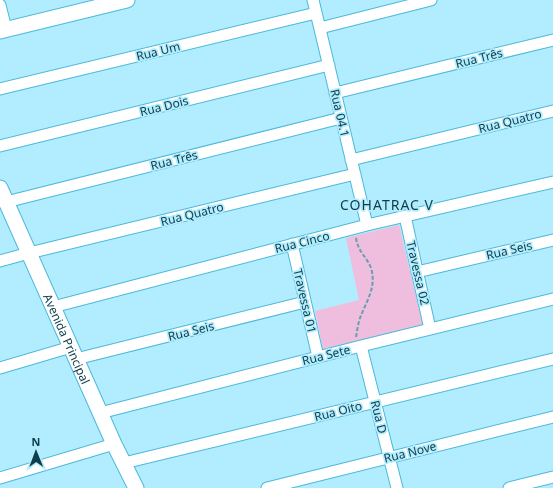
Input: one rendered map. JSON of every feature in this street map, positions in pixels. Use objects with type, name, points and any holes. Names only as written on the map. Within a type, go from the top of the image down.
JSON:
[{"type":"main road","points":[[1,24],[86,0]]},
{"type":"main road","points":[[1,24],[127,0]]},
{"type":"main road","name":"Avenida Principal","points":[[3,195],[114,444],[136,488]]},
{"type":"street","name":"Rua 04.1","points":[[313,0],[355,174],[362,226]]},
{"type":"street","points":[[320,28],[431,0]]},
{"type":"street","points":[[0,5],[1,24]]},
{"type":"street","name":"Rua Um","points":[[0,89],[316,12]]},
{"type":"street","name":"Rua Três","points":[[335,93],[553,40]]},
{"type":"street","name":"Rua Dois","points":[[0,146],[329,65]]},
{"type":"street","name":"Rua Quatro","points":[[351,160],[553,111]]},
{"type":"street","name":"Rua Três","points":[[3,195],[342,118]]},
{"type":"street","name":"Rua Quatro","points":[[0,261],[355,174]]},
{"type":"street","name":"Rua Cinco","points":[[53,307],[362,226],[553,182]]},
{"type":"street","name":"Travessa 02","points":[[405,216],[430,329]]},
{"type":"street","name":"Rua Seis","points":[[417,272],[553,240]]},
{"type":"street","name":"Travessa 01","points":[[292,244],[318,357]]},
{"type":"street","name":"Rua Sete","points":[[100,413],[357,347],[553,299]]},
{"type":"street","name":"Rua Seis","points":[[0,368],[305,302]]},
{"type":"street","name":"Rua D","points":[[357,347],[376,402],[398,488]]},
{"type":"street","name":"Rua Oito","points":[[124,464],[553,359]]},
{"type":"street","name":"Rua Nove","points":[[267,488],[553,417]]},
{"type":"street","points":[[0,478],[114,444]]},
{"type":"street","points":[[509,488],[553,477]]},
{"type":"path","points":[[357,347],[360,319],[370,296],[373,282],[371,268],[358,248],[356,239],[362,226]]},
{"type":"shaded area","points":[[399,225],[423,326],[323,349],[315,311],[359,300],[346,238]]},
{"type":"district","name":"COHATRAC V","points":[[387,204]]}]
